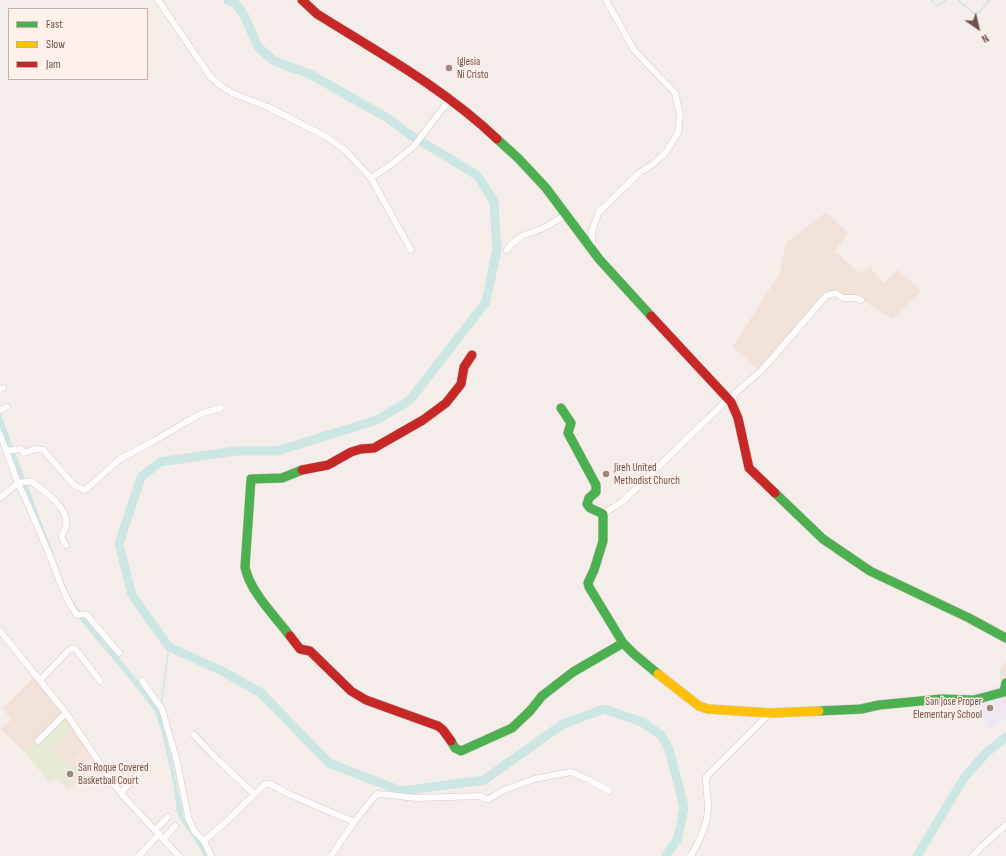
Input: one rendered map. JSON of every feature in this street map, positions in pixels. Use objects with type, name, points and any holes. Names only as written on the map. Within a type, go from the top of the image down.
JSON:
[{"type":"street","points":[[158,0],[216,83],[232,93],[268,107],[327,137],[345,150],[371,178],[412,250]]},
{"type":"street","points":[[302,0],[317,14],[378,52],[450,100],[484,125],[518,158],[546,188],[592,250],[613,275],[730,400],[738,418],[749,468],[823,539],[870,572],[970,618],[1006,638]]},
{"type":"street","points":[[592,250],[592,231],[599,212],[639,173],[653,164],[666,152],[678,133],[680,116],[675,93],[634,50],[606,0]]},
{"type":"street","points":[[371,178],[392,164],[414,146],[450,100]]},
{"type":"street","points":[[507,250],[514,241],[530,232],[541,229],[566,215]]},
{"type":"street","points":[[604,514],[622,502],[730,400],[735,393],[761,371],[826,296],[835,293],[843,298],[856,298],[861,300]]},
{"type":"street","points":[[472,355],[464,367],[460,384],[446,403],[423,420],[374,448],[361,449],[351,452],[328,465],[306,468],[282,478],[251,479],[244,567],[247,576],[270,611],[300,649],[310,651],[351,691],[366,700],[438,726],[443,730],[455,748],[461,751],[512,728],[530,711],[542,696],[573,672],[623,643]]},
{"type":"street","points":[[0,410],[7,408]]},
{"type":"street","points":[[9,450],[21,449],[24,453],[36,449],[43,450],[75,486],[85,490],[120,459],[203,413],[221,408]]},
{"type":"street","points":[[561,408],[571,423],[568,433],[596,485],[597,492],[589,498],[587,504],[590,508],[604,514]]},
{"type":"street","points":[[0,434],[9,450],[22,482],[66,598],[77,615],[87,615],[119,653]]},
{"type":"street","points":[[0,498],[22,482],[31,481],[52,497],[65,516],[66,525],[61,534],[61,538],[66,545]]},
{"type":"street","points":[[604,514],[603,541],[594,570],[588,583],[599,605],[623,643],[634,654],[699,706],[708,709],[770,713],[846,710],[941,699],[974,700],[1005,689]]},
{"type":"street","points":[[0,631],[66,713],[113,783],[179,856]]},
{"type":"street","points":[[40,680],[72,648],[78,652],[100,681]]},
{"type":"street","points":[[142,681],[162,709],[176,758],[189,820],[194,831],[204,841],[211,856]]},
{"type":"street","points":[[38,740],[66,713]]},
{"type":"street","points":[[691,856],[702,835],[708,808],[706,777],[770,713]]},
{"type":"street","points":[[194,735],[254,794]]},
{"type":"street","points":[[121,793],[146,765]]},
{"type":"street","points":[[331,856],[354,822],[378,794],[416,798],[481,796],[485,799],[489,799],[504,790],[534,779],[571,772],[609,791]]},
{"type":"street","points":[[204,841],[265,784],[270,784],[291,795],[354,822]]},
{"type":"street","points":[[139,856],[159,834],[168,817]]},
{"type":"street","points":[[973,856],[980,847],[1006,825]]},
{"type":"street","points":[[159,834],[175,826]]},
{"type":"shaded area","points":[[826,212],[848,233],[835,251],[859,273],[870,267],[883,283],[898,270],[922,291],[892,319],[856,296],[850,299],[828,291],[759,370],[732,347],[779,275],[786,243]]},
{"type":"shaded area","points":[[1006,662],[1006,706],[1000,686],[1000,670]]},
{"type":"shaded area","points":[[34,677],[63,712],[25,752],[0,729],[11,720],[3,708]]},
{"type":"shaded area","name":"San Jose Proper Elementary School","points":[[1000,686],[1006,706],[1006,718],[988,729],[978,711],[974,712],[968,694]]},
{"type":"shaded area","points":[[73,727],[86,746],[68,765],[53,750]]},
{"type":"shaded area","points":[[86,746],[97,762],[69,791],[55,779]]},
{"type":"green space","points":[[63,712],[73,727],[53,750],[68,765],[50,784],[25,752]]},
{"type":"green space","name":"San Roque Covered Basketball Court","points":[[73,761],[82,769],[67,787],[57,779]]},
{"type":"water","points":[[0,412],[68,593],[77,607],[153,699],[160,710],[184,818],[186,823],[201,841],[209,856],[204,856],[198,844],[177,813],[174,787],[162,733],[155,712],[147,700],[77,616],[0,428]]},
{"type":"waterway","points":[[228,0],[235,3],[244,15],[258,47],[274,61],[310,74],[386,117],[409,134],[478,176],[494,202],[497,248],[486,302],[410,400],[377,420],[277,451],[235,451],[160,462],[141,477],[119,544],[132,595],[169,647],[222,671],[261,693],[329,763],[401,791],[484,780],[563,724],[604,709],[642,722],[661,735],[669,749],[684,807],[678,838],[666,856]]},
{"type":"waterway","points":[[931,0],[934,3]]},
{"type":"waterway","points":[[936,5],[938,6],[946,0]]},
{"type":"waterway","points":[[958,0],[974,14],[980,12],[989,0]]},
{"type":"waterway","points":[[161,704],[169,647]]},
{"type":"waterway","points":[[136,686],[150,704]]},
{"type":"waterway","points":[[917,856],[964,778],[986,753],[1006,737]]},
{"type":"waterway","points":[[168,741],[180,790]]},
{"type":"waterway","points":[[194,838],[205,856]]},
{"type":"traffic: fast","points":[[497,139],[518,158],[546,188],[599,259],[651,316]]},
{"type":"traffic: fast","points":[[561,408],[571,423],[568,433],[596,485],[596,492],[589,498],[587,504],[590,508],[603,514],[603,541],[594,570],[588,583],[589,587],[623,643],[658,674]]},
{"type":"traffic: fast","points":[[290,636],[257,595],[245,567],[251,479],[282,478],[302,470]]},
{"type":"traffic: fast","points":[[775,493],[823,539],[870,571],[969,618],[1006,638]]},
{"type":"traffic: fast","points":[[451,741],[455,748],[461,751],[512,728],[530,711],[542,696],[573,672],[623,643]]},
{"type":"traffic: fast","points":[[819,711],[861,709],[879,705],[941,699],[974,700],[1004,692],[1006,683]]},
{"type":"traffic: slow","points":[[658,674],[699,706],[708,709],[770,713],[819,711]]},
{"type":"traffic: jam","points":[[302,0],[317,14],[433,87],[477,121],[497,139]]},
{"type":"traffic: jam","points":[[651,316],[731,402],[738,418],[749,468],[775,493]]},
{"type":"traffic: jam","points":[[302,470],[328,465],[351,452],[361,449],[374,448],[423,420],[446,403],[461,384],[464,367],[472,355]]},
{"type":"traffic: jam","points":[[290,636],[300,649],[310,651],[351,691],[366,700],[438,726],[451,741]]},
{"type":"place","name":"Iglesia Ni Cristo","points":[[449,68]]},
{"type":"place","name":"Jireh United Methodist Church","points":[[606,474]]},
{"type":"place","name":"San Jose Proper Elementary School","points":[[990,708]]},
{"type":"place","name":"San Roque Covered Basketball Court","points":[[70,774]]}]
